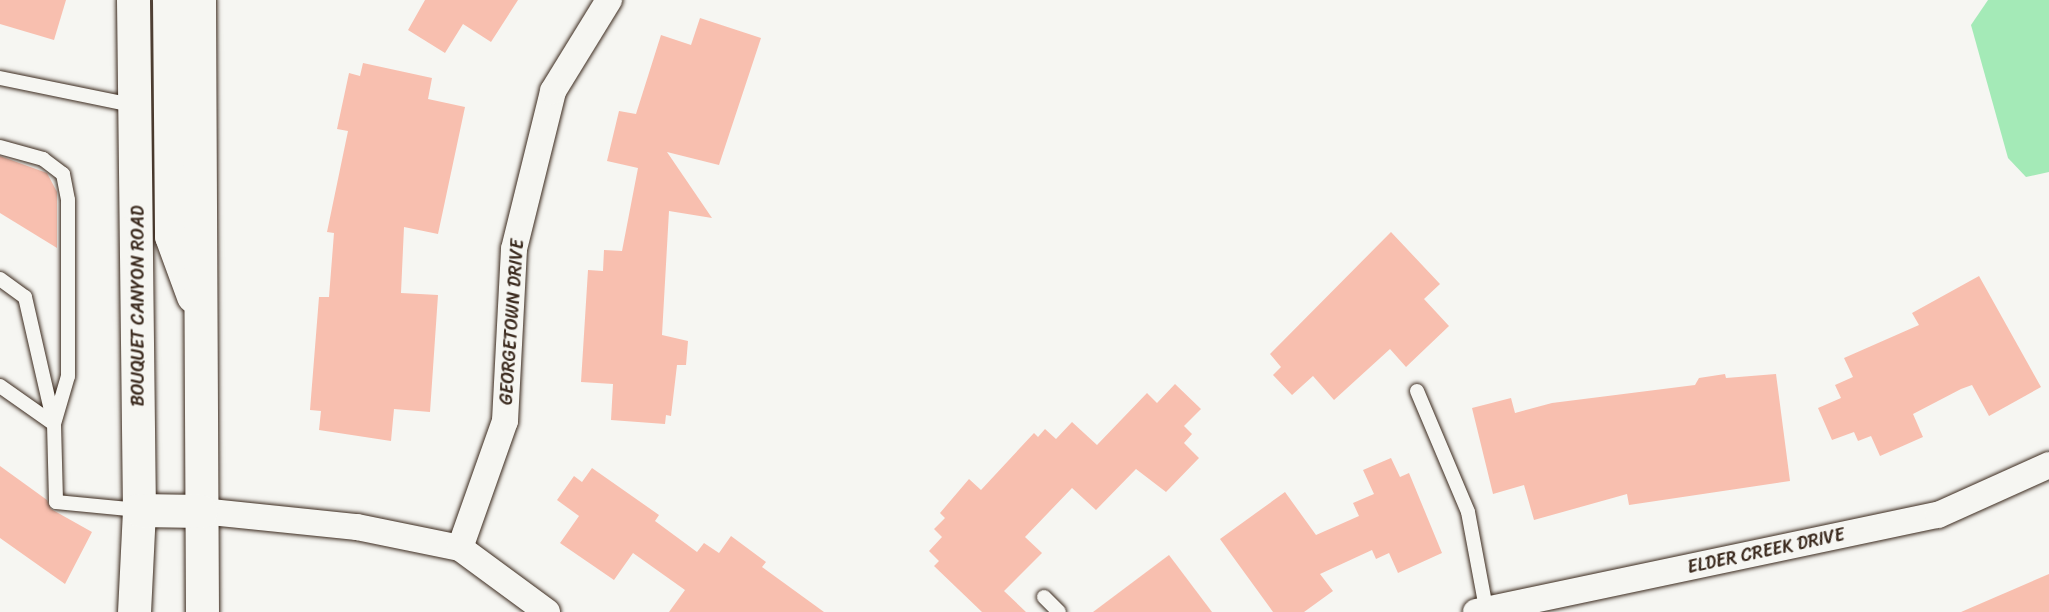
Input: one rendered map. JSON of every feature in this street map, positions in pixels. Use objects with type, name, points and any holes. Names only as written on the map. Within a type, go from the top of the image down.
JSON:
[{"type":"main road","name":"BOUQUET CANYON ROAD","points":[[133,0],[137,106],[140,510],[134,612]]},
{"type":"main road","points":[[169,0],[171,236],[201,317]]},
{"type":"main road","points":[[199,0],[202,612]]},
{"type":"main road","points":[[140,510],[201,511]]},
{"type":"street","name":"GEORGETOWN DRIVE","points":[[460,548],[505,421],[514,249],[553,91],[609,0]]},
{"type":"street","name":"ELDER CREEK DRIVE","points":[[1481,610],[1938,515],[2049,465]]},
{"type":"street","points":[[201,511],[357,527],[460,548],[547,612]]},
{"type":"lane","points":[[0,78],[137,106]]},
{"type":"lane","points":[[0,147],[43,159],[63,174],[65,183],[68,375],[54,424]]},
{"type":"lane","points":[[0,279],[25,297],[54,424],[57,502],[140,510]]},
{"type":"lane","points":[[0,386],[54,424]]},
{"type":"lane","points":[[1417,391],[1468,512],[1481,610]]},
{"type":"lane","points":[[1044,597],[1059,612]]},
{"type":"green space","points":[[1988,0],[2049,0],[2049,172],[2026,177],[2008,158],[1971,25]]},
{"type":"building","points":[[0,0],[66,0],[54,40],[0,24]]},
{"type":"building","points":[[425,0],[518,0],[491,42],[463,24],[445,53],[408,30]]},
{"type":"building","points":[[700,18],[761,38],[719,165],[667,152],[712,218],[669,211],[662,335],[688,341],[686,365],[677,365],[671,416],[666,415],[665,424],[611,420],[613,384],[581,382],[588,270],[603,271],[604,250],[622,251],[638,168],[607,161],[619,111],[636,114],[661,35],[691,45]]},
{"type":"building","points":[[363,63],[432,78],[428,99],[465,107],[438,234],[404,227],[401,293],[438,295],[430,412],[394,409],[391,441],[319,430],[321,411],[310,410],[319,297],[329,297],[334,233],[327,232],[348,131],[337,129],[349,73],[360,76]]},
{"type":"building","points":[[0,156],[47,173],[57,192],[57,248],[0,213]]},
{"type":"building","points":[[1391,232],[1440,284],[1424,299],[1449,326],[1406,367],[1390,349],[1334,400],[1313,376],[1292,395],[1273,375],[1281,367],[1270,354]]},
{"type":"building","points":[[1979,276],[2041,387],[1989,416],[1972,385],[1961,389],[1913,414],[1923,437],[1880,456],[1871,436],[1858,441],[1854,432],[1832,440],[1818,408],[1841,398],[1835,385],[1853,377],[1844,358],[1919,325],[1912,313]]},
{"type":"building","points":[[1725,374],[1726,378],[1776,374],[1790,481],[1629,505],[1627,494],[1534,520],[1524,485],[1493,494],[1472,408],[1511,398],[1515,413],[1552,403],[1695,385],[1699,378]]},
{"type":"building","points":[[1175,384],[1201,409],[1184,426],[1192,434],[1184,443],[1199,458],[1166,492],[1136,469],[1096,510],[1072,488],[1025,537],[1042,553],[1004,591],[1026,612],[982,612],[934,566],[939,561],[929,551],[942,537],[934,529],[945,518],[940,513],[969,479],[981,490],[1034,433],[1038,437],[1045,429],[1056,439],[1072,422],[1097,445],[1147,393],[1157,403]]},
{"type":"building","points":[[1391,458],[1400,477],[1409,473],[1442,553],[1398,573],[1389,553],[1376,559],[1372,550],[1320,574],[1333,591],[1304,612],[1273,612],[1220,539],[1285,492],[1316,535],[1359,516],[1353,503],[1374,494],[1363,470]]},
{"type":"building","points":[[0,466],[47,500],[51,509],[92,532],[65,584],[0,538]]},
{"type":"building","points":[[592,468],[659,515],[655,521],[697,552],[704,543],[719,553],[731,536],[766,562],[762,567],[824,612],[669,612],[685,590],[633,553],[614,580],[560,543],[579,516],[557,500],[574,476],[582,482]]},
{"type":"building","points":[[1169,555],[1212,612],[1093,612]]},
{"type":"building","points":[[2049,574],[2049,612],[1961,612]]}]
